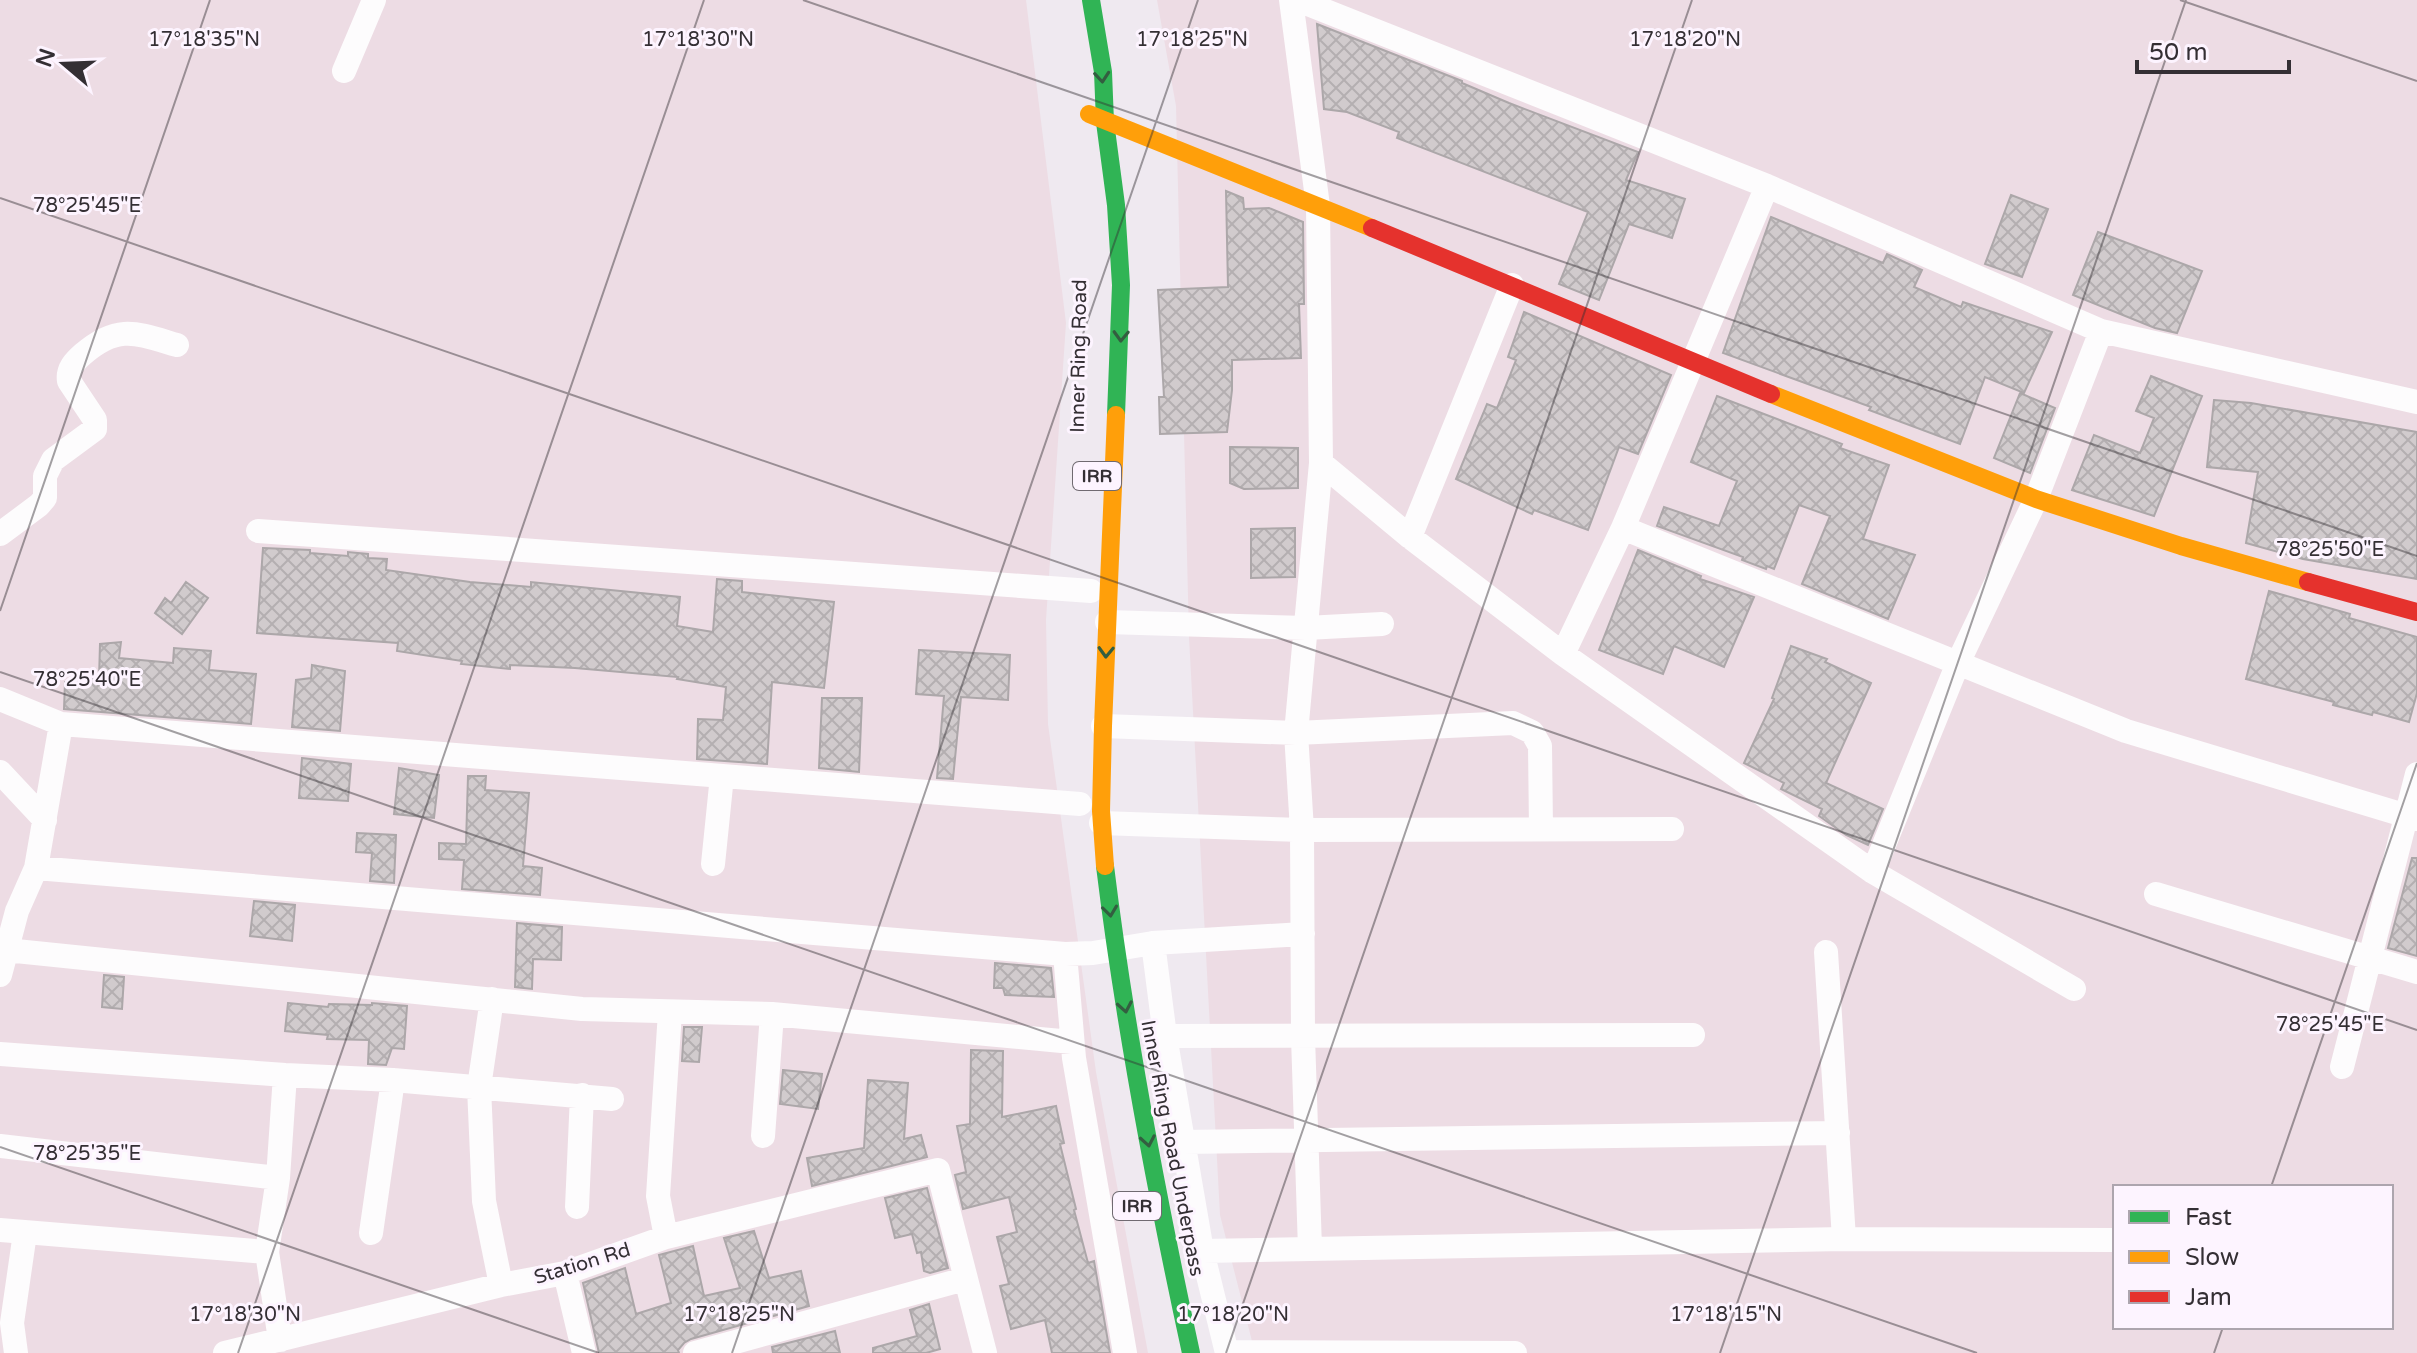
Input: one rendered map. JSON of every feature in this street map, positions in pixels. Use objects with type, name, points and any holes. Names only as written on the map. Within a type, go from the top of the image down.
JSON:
[{"type":"main road","points":[[1074,0],[1080,43]]},
{"type":"main road","name":"Inner Ring Road","points":[[1087,661],[1104,335],[1097,118],[1103,72],[1091,0]]},
{"type":"main road","name":"Inner Ring Road","points":[[1085,86],[1097,118],[1116,205],[1121,285],[1103,726],[1086,811],[1098,950]]},
{"type":"main road","points":[[1097,118],[1512,285],[1693,363],[2036,499],[2181,546],[2417,612]]},
{"type":"main road","name":"Inner Ring Road Underpass","points":[[1098,950],[1191,1353]]},
{"type":"street","points":[[344,71],[374,0]]},
{"type":"street","points":[[1291,0],[1318,206],[1321,463],[1296,733],[1302,830],[1305,1142],[1310,1249]]},
{"type":"street","points":[[1298,0],[1767,186],[2101,331],[2417,402]]},
{"type":"street","points":[[1563,654],[1623,528],[1767,186]]},
{"type":"street","points":[[1410,537],[1512,285]]},
{"type":"street","points":[[1873,872],[1958,663],[2036,499],[2101,331]]},
{"type":"street","points":[[0,534],[45,498],[45,476],[53,460],[95,429],[95,420],[69,381],[68,375],[75,362],[100,339],[120,333],[133,333],[177,345]]},
{"type":"street","points":[[1321,463],[1410,537],[1563,654],[1873,872],[2074,989]]},
{"type":"street","points":[[1623,528],[2126,731],[2411,817]]},
{"type":"street","points":[[258,531],[1091,591]]},
{"type":"street","points":[[1107,622],[1306,628],[1382,624]]},
{"type":"street","points":[[0,699],[61,724],[722,776],[1302,830],[1672,829]]},
{"type":"street","points":[[1103,726],[1296,733],[1513,723],[1532,732],[1540,746],[1541,828]]},
{"type":"street","points":[[0,975],[17,911],[36,868],[61,724]]},
{"type":"street","points":[[0,772],[45,820]]},
{"type":"street","points":[[2342,1067],[2369,959],[2411,817],[2417,774]]},
{"type":"street","points":[[713,864],[722,776]]},
{"type":"street","points":[[36,868],[1065,954],[1153,943],[1303,934]]},
{"type":"street","points":[[0,892],[17,911]]},
{"type":"street","points":[[2156,894],[2417,972]]},
{"type":"street","points":[[1153,943],[1165,1036],[1202,1251],[1227,1352],[1515,1353]]},
{"type":"street","points":[[6,950],[582,1009],[772,1014],[1072,1042]]},
{"type":"street","points":[[1826,952],[1844,1239]]},
{"type":"street","points":[[1065,954],[1072,1042],[1125,1353]]},
{"type":"street","points":[[492,999],[479,1087],[484,1201],[501,1285]]},
{"type":"street","points":[[666,1237],[658,1196],[670,1012]]},
{"type":"street","points":[[763,1136],[772,1014]]},
{"type":"street","points":[[1165,1036],[1693,1035]]},
{"type":"street","points":[[0,1054],[393,1080],[612,1099]]},
{"type":"street","points":[[280,1340],[267,1252],[278,1178],[285,1075]]},
{"type":"street","points":[[371,1233],[393,1080]]},
{"type":"street","points":[[577,1207],[582,1095]]},
{"type":"street","points":[[1183,1142],[1838,1133]]},
{"type":"street","points":[[0,1146],[278,1178]]},
{"type":"street","name":"Station Rd","points":[[225,1353],[501,1285],[565,1273],[666,1237],[938,1170],[965,1279]]},
{"type":"street","points":[[0,1230],[267,1252]]},
{"type":"street","points":[[16,1353],[6,1322],[25,1233]]},
{"type":"street","points":[[1202,1251],[1844,1239],[2113,1240]]},
{"type":"street","points":[[565,1273],[584,1353]]},
{"type":"street","points":[[695,1353],[965,1279],[985,1353]]},
{"type":"shaded area","points":[[0,0],[1026,0],[1066,323],[1046,620],[1048,724],[1096,1072],[1148,1353],[0,1353]]},
{"type":"shaded area","points":[[1157,0],[2417,0],[2417,1353],[1255,1353],[1220,1215],[1189,637],[1176,106]]},
{"type":"building","points":[[1317,24],[1638,152],[1626,180],[1685,199],[1672,238],[1629,224],[1599,300],[1559,284],[1588,212],[1397,138],[1399,132],[1347,112],[1324,109]]},
{"type":"building","points":[[1226,191],[1243,198],[1244,209],[1269,208],[1303,222],[1304,304],[1299,304],[1301,358],[1232,360],[1227,432],[1160,434],[1159,397],[1164,397],[1158,290],[1228,287]]},
{"type":"building","points":[[2011,195],[2048,209],[2022,277],[1985,264]]},
{"type":"building","points":[[1771,217],[1883,263],[1887,254],[1922,270],[1914,287],[1961,307],[1963,302],[2052,332],[2024,393],[1985,377],[1960,444],[1869,410],[1871,407],[1723,353]]},
{"type":"building","points":[[2098,232],[2202,271],[2177,333],[2155,328],[2073,295]]},
{"type":"building","points":[[1524,312],[1671,375],[1638,454],[1619,447],[1588,530],[1534,510],[1532,514],[1456,479],[1487,404],[1497,408],[1516,360],[1508,357]]},
{"type":"building","points":[[2151,376],[2202,396],[2154,516],[2072,490],[2094,435],[2140,453],[2154,418],[2136,411]]},
{"type":"building","points":[[2020,393],[2055,408],[2030,473],[1994,458]]},
{"type":"building","points":[[1717,396],[1842,444],[1840,448],[1889,465],[1863,539],[1915,555],[1888,619],[1802,584],[1830,516],[1799,505],[1774,569],[1767,566],[1766,569],[1742,560],[1743,557],[1657,526],[1664,507],[1719,526],[1737,481],[1691,462]]},
{"type":"building","points":[[2214,400],[2251,403],[2417,432],[2417,579],[2303,559],[2246,543],[2258,472],[2207,467]]},
{"type":"building","points":[[1230,447],[1298,448],[1298,488],[1244,489],[1230,483]]},
{"type":"building","points":[[1295,528],[1295,577],[1251,578],[1251,529]]},
{"type":"building","points":[[263,548],[310,550],[310,553],[348,556],[348,552],[368,554],[368,558],[387,559],[386,570],[470,582],[531,587],[531,582],[680,597],[677,626],[713,632],[717,579],[742,581],[742,592],[834,602],[824,688],[772,682],[767,764],[697,759],[698,719],[723,720],[726,687],[678,677],[575,668],[510,665],[510,669],[461,664],[462,661],[397,651],[398,643],[257,633]]},
{"type":"building","points":[[1638,550],[1701,576],[1700,579],[1754,597],[1724,667],[1674,646],[1663,674],[1599,650]]},
{"type":"building","points":[[186,582],[208,598],[182,634],[155,613],[165,598],[171,603]]},
{"type":"building","points":[[2269,591],[2417,637],[2417,693],[2409,722],[2333,705],[2334,702],[2246,679]]},
{"type":"building","points":[[121,642],[119,658],[173,663],[174,648],[211,651],[209,670],[256,674],[251,724],[64,709],[65,682],[85,683],[86,678],[99,679],[100,644]]},
{"type":"building","points":[[1791,646],[1827,659],[1825,662],[1871,683],[1826,783],[1883,809],[1868,845],[1846,835],[1819,816],[1822,809],[1781,789],[1784,783],[1744,763],[1774,699]]},
{"type":"building","points":[[919,650],[1010,655],[1008,700],[961,697],[953,779],[937,778],[944,696],[916,694]]},
{"type":"building","points":[[312,665],[345,671],[340,731],[292,727],[296,680],[311,678]]},
{"type":"building","points":[[822,698],[862,698],[859,772],[819,768]]},
{"type":"building","points":[[302,758],[351,764],[348,801],[299,798]]},
{"type":"building","points":[[399,768],[439,775],[434,818],[394,814]]},
{"type":"building","points":[[468,776],[486,776],[485,790],[529,793],[523,866],[542,868],[540,895],[462,889],[464,860],[439,859],[439,843],[466,844]]},
{"type":"building","points":[[357,833],[396,835],[394,883],[370,881],[372,853],[356,852]]},
{"type":"building","points":[[2412,858],[2417,858],[2417,956],[2388,948]]},
{"type":"building","points":[[254,901],[295,905],[292,941],[250,936]]},
{"type":"building","points":[[517,923],[562,927],[561,960],[533,959],[532,989],[515,987]]},
{"type":"building","points":[[995,963],[1051,968],[1054,997],[1005,995],[1003,988],[994,988]]},
{"type":"building","points":[[104,975],[124,977],[122,1009],[102,1007]]},
{"type":"building","points":[[288,1003],[328,1007],[329,1004],[372,1003],[407,1006],[404,1049],[392,1048],[386,1065],[368,1064],[369,1040],[327,1039],[328,1035],[285,1031]]},
{"type":"building","points":[[684,1027],[702,1027],[699,1062],[682,1061]]},
{"type":"building","points":[[971,1050],[1003,1051],[1002,1117],[1056,1106],[1064,1143],[1060,1144],[1074,1210],[1088,1263],[1094,1261],[1110,1353],[1052,1353],[1045,1320],[1011,1329],[1000,1286],[1009,1284],[997,1237],[1017,1232],[1009,1197],[963,1209],[955,1175],[966,1172],[957,1126],[970,1124]]},
{"type":"building","points":[[783,1070],[822,1074],[818,1109],[780,1104]]},
{"type":"building","points":[[868,1080],[908,1083],[904,1139],[921,1135],[927,1157],[812,1186],[807,1158],[864,1148]]},
{"type":"building","points":[[927,1188],[948,1268],[930,1273],[924,1271],[921,1252],[917,1253],[912,1234],[895,1238],[885,1198]]},
{"type":"building","points":[[754,1231],[769,1278],[801,1271],[809,1306],[691,1339],[678,1350],[679,1353],[599,1353],[583,1283],[625,1268],[636,1314],[671,1303],[659,1255],[693,1246],[704,1296],[740,1288],[724,1238]]},
{"type":"building","points":[[929,1304],[940,1349],[926,1353],[873,1353],[873,1348],[917,1336],[910,1310]]},
{"type":"building","points":[[835,1331],[840,1353],[773,1353],[772,1347]]},
{"type":"traffic: fast","points":[[1091,0],[1103,72],[1121,285],[1116,415]]},
{"type":"traffic: fast","points":[[1105,866],[1142,1110],[1191,1353]]},
{"type":"traffic: slow","points":[[1089,114],[1372,228]]},
{"type":"traffic: slow","points":[[1771,394],[2036,499],[2181,546],[2308,582]]},
{"type":"traffic: slow","points":[[1105,866],[1101,811],[1103,726],[1116,415]]},
{"type":"traffic: jam","points":[[1372,228],[1771,394]]},
{"type":"traffic: jam","points":[[2308,582],[2417,612]]}]
